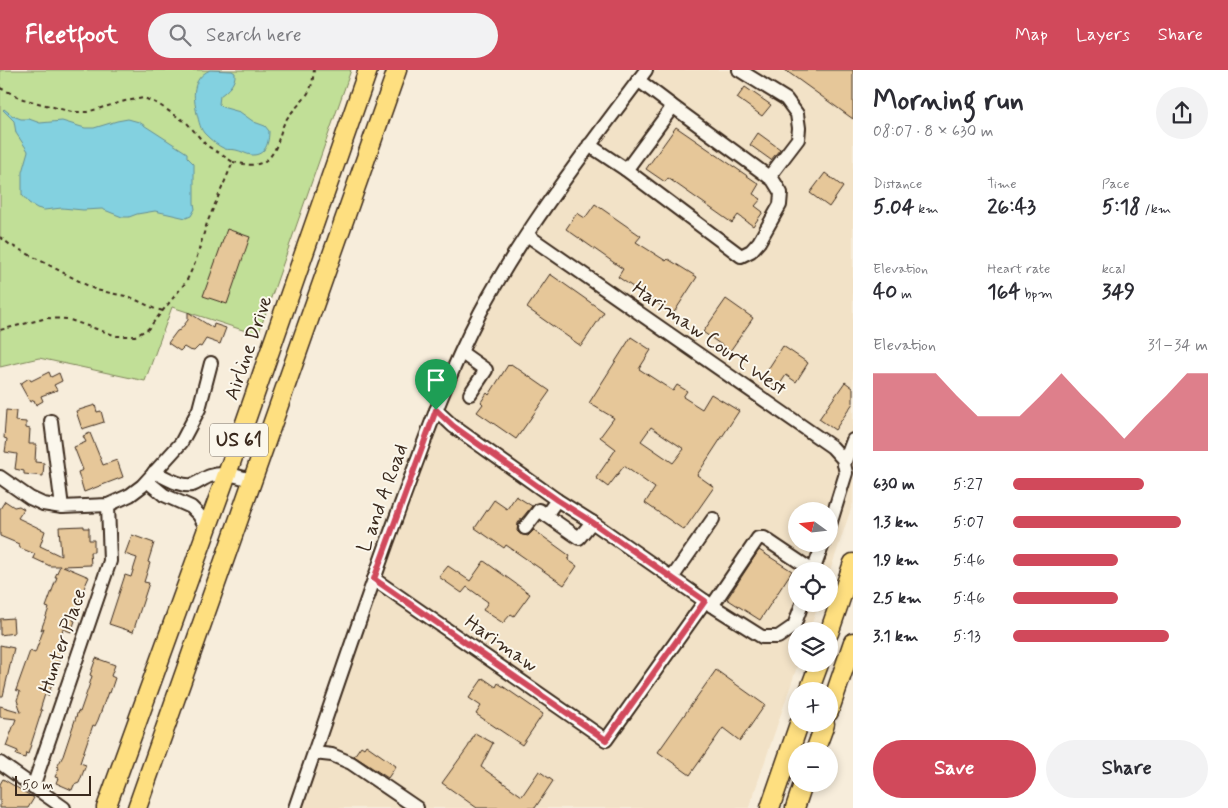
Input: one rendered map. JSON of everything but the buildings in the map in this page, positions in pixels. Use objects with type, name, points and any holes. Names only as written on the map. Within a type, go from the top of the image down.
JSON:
[{"type":"highway","name":"Airline Drive","points":[[106,808],[227,473],[368,70]]},
{"type":"highway","name":"US 61","points":[[137,808],[397,70]]},
{"type":"highway","points":[[360,95],[386,102]]},
{"type":"highway","points":[[286,304],[312,312]]},
{"type":"highway","points":[[833,622],[853,563]]},
{"type":"highway","points":[[838,686],[853,642]]},
{"type":"highway","points":[[838,688],[844,669]]},
{"type":"highway","points":[[771,804],[796,732]]},
{"type":"highway","points":[[795,808],[800,792]]},
{"type":"highway","points":[[803,808],[808,792]]},
{"type":"street","points":[[739,70],[786,99],[797,114],[798,139],[769,177]]},
{"type":"street","points":[[590,145],[626,169],[741,256],[751,251],[759,242],[780,205],[781,193],[773,180],[671,107],[642,75]]},
{"type":"street","name":"L and A Road","points":[[294,808],[374,579],[436,410],[480,312],[527,235],[642,75]]},
{"type":"street","points":[[626,169],[671,107]]},
{"type":"street","name":"Harimaw Court West","points":[[527,235],[832,447],[843,459],[844,464]]},
{"type":"street","points":[[462,353],[486,370],[470,394]]},
{"type":"street","points":[[0,477],[30,498],[43,504],[62,507],[108,505],[130,495],[151,476],[181,443],[199,409],[212,364]]},
{"type":"street","points":[[436,410],[453,426],[557,500],[592,522],[709,604],[763,638],[778,637],[794,626],[799,612]]},
{"type":"street","points":[[52,422],[62,507]]},
{"type":"street","points":[[837,502],[846,473],[844,464],[853,440]]},
{"type":"street","points":[[151,476],[192,485],[209,476],[227,473],[253,481]]},
{"type":"street","points":[[151,476],[164,495],[186,505],[200,515],[207,529]]},
{"type":"street","points":[[186,505],[192,485]]},
{"type":"street","points":[[546,515],[557,500]]},
{"type":"street","name":"Hunter Place","points":[[33,787],[110,561],[108,505]]},
{"type":"street","points":[[525,528],[539,510],[579,538],[592,522]]},
{"type":"street","points":[[672,578],[713,519]]},
{"type":"street","points":[[709,604],[758,538],[764,538],[800,562]]},
{"type":"street","name":"Harimaw","points":[[374,579],[606,740],[709,604]]},
{"type":"street","points":[[314,753],[332,755],[351,763],[417,808]]},
{"type":"street","points":[[0,763],[33,787],[49,804],[64,808]]},
{"type":"path","points":[[0,88],[23,98],[72,112],[87,112],[125,101],[144,98],[158,104],[187,123],[206,144],[233,162],[250,165],[264,162],[276,148],[283,125],[291,113],[306,98],[311,87],[314,70]]},
{"type":"path","points":[[0,330],[47,318],[67,320],[117,336],[135,336],[148,329],[186,282],[195,263],[207,223],[233,162]]},
{"type":"path","points":[[0,237],[9,244],[96,290],[130,297],[155,310],[164,311]]},
{"type":"shaded area","points":[[638,70],[853,70],[853,503],[838,547],[838,502],[788,502],[788,552],[836,552],[833,562],[788,562],[788,612],[816,612],[812,622],[788,622],[788,672],[795,672],[792,682],[788,682],[788,693],[749,808],[289,808],[436,385],[470,314],[506,251]]},
{"type":"green space","points":[[0,70],[351,70],[258,335],[172,307],[145,381],[39,358],[0,367]]},
{"type":"water","points":[[210,70],[232,71],[235,73],[233,83],[220,96],[219,104],[222,107],[240,112],[254,122],[265,126],[269,131],[268,140],[266,148],[260,153],[251,155],[225,149],[212,141],[202,131],[194,95],[199,78]]},
{"type":"water","points":[[4,109],[21,119],[29,119],[40,123],[62,121],[85,128],[94,128],[128,119],[139,122],[187,153],[187,157],[194,164],[195,209],[191,216],[186,218],[155,211],[122,217],[102,209],[62,208],[44,210],[37,208],[22,195],[22,172],[28,151],[16,133],[14,121]]},
{"type":"route","points":[[436,410],[453,426],[557,500],[592,522],[705,601],[606,740],[374,579],[436,410]]}]
